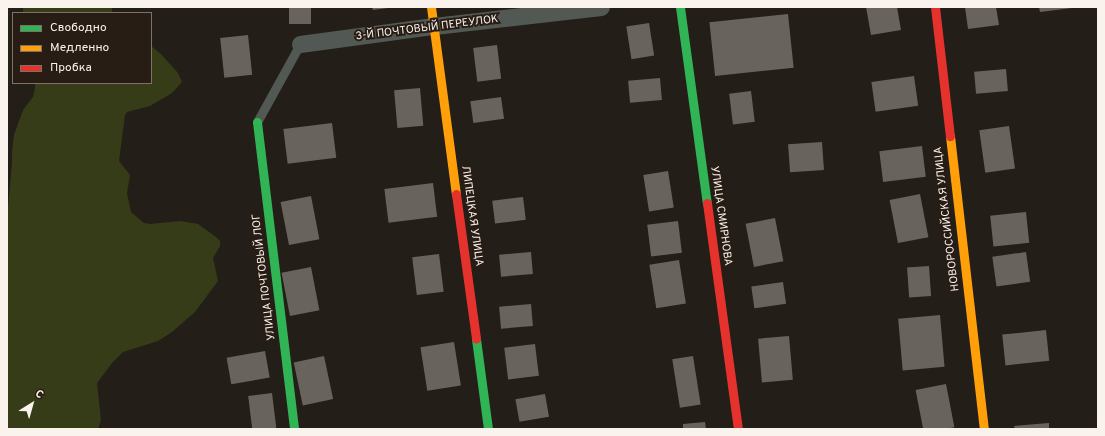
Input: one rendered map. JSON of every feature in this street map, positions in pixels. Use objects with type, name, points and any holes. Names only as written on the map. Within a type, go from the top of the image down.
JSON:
[{"type":"street","name":"ЛИПЕЦКАЯ УЛИЦА","points":[[431,7],[488,429]]},
{"type":"street","name":"3-Й ПОЧТОВЫЙ ПЕРЕУЛОК","points":[[300,44],[434,26],[601,7]]},
{"type":"street","name":"УЛИЦА СМИРНОВА","points":[[680,7],[738,429]]},
{"type":"street","name":"НОВОРОССИЙСКАЯ УЛИЦА","points":[[935,7],[984,429]]},
{"type":"street","name":"УЛИЦА ПОЧТОВЫЙ ЛОГ","points":[[257,122],[294,429]]},
{"type":"lane","points":[[257,122],[300,44]]},
{"type":"green space","points":[[23,7],[112,7],[112,12],[23,12]]},
{"type":"green space","points":[[152,47],[161,54],[178,73],[182,82],[172,93],[150,106],[127,112],[125,115],[119,161],[130,175],[127,193],[131,212],[144,223],[150,224],[180,221],[198,224],[220,241],[220,246],[213,258],[218,281],[195,312],[172,332],[158,341],[123,352],[112,363],[97,383],[101,420],[98,429],[7,429],[7,219],[12,152],[14,135],[23,110],[33,97],[35,84],[152,84]]},
{"type":"building","points":[[289,7],[311,7],[311,24],[289,24]]},
{"type":"building","points":[[372,7],[388,7],[388,8],[373,10]]},
{"type":"building","points":[[866,7],[897,7],[901,30],[871,35]]},
{"type":"building","points":[[965,7],[996,7],[999,25],[968,29]]},
{"type":"building","points":[[1039,7],[1072,7],[1072,8],[1040,12]]},
{"type":"building","points":[[788,14],[794,68],[715,76],[709,22]]},
{"type":"building","points":[[649,23],[654,56],[631,59],[626,27]]},
{"type":"building","points":[[248,35],[252,75],[224,78],[220,38]]},
{"type":"building","points":[[497,45],[501,79],[477,82],[473,48]]},
{"type":"building","points":[[1006,69],[1008,91],[976,94],[974,72]]},
{"type":"building","points":[[914,76],[918,106],[876,112],[871,82]]},
{"type":"building","points":[[660,78],[662,100],[630,103],[628,81]]},
{"type":"building","points":[[420,88],[423,126],[397,128],[394,90]]},
{"type":"building","points":[[751,91],[755,122],[733,124],[729,94]]},
{"type":"building","points":[[501,97],[504,119],[473,123],[470,101]]},
{"type":"building","points":[[332,123],[336,158],[288,164],[283,129]]},
{"type":"building","points":[[1009,126],[1015,169],[985,173],[979,130]]},
{"type":"building","points":[[822,142],[824,170],[790,172],[788,144]]},
{"type":"building","points":[[922,146],[926,177],[883,182],[879,151]]},
{"type":"building","points":[[668,171],[674,208],[649,211],[643,175]]},
{"type":"building","points":[[433,183],[437,217],[389,223],[384,189]]},
{"type":"building","points":[[920,194],[928,237],[898,243],[890,200]]},
{"type":"building","points":[[311,196],[319,239],[289,245],[281,202]]},
{"type":"building","points":[[523,197],[526,220],[495,224],[492,201]]},
{"type":"building","points":[[1026,212],[1029,243],[993,247],[990,216]]},
{"type":"building","points":[[775,218],[783,261],[754,267],[746,224]]},
{"type":"building","points":[[678,221],[682,253],[651,257],[647,225]]},
{"type":"building","points":[[531,252],[533,274],[501,277],[499,255]]},
{"type":"building","points":[[1026,252],[1030,282],[997,286],[992,257]]},
{"type":"building","points":[[439,254],[444,292],[417,295],[412,257]]},
{"type":"building","points":[[679,260],[686,303],[656,308],[649,265]]},
{"type":"building","points":[[929,266],[931,296],[909,297],[907,268]]},
{"type":"building","points":[[311,267],[319,310],[290,316],[282,273]]},
{"type":"building","points":[[783,282],[786,304],[754,308],[751,286]]},
{"type":"building","points":[[531,304],[533,326],[501,329],[499,307]]},
{"type":"building","points":[[940,315],[945,367],[903,370],[898,319]]},
{"type":"building","points":[[1046,330],[1049,361],[1005,365],[1002,335]]},
{"type":"building","points":[[789,336],[793,380],[762,383],[758,339]]},
{"type":"building","points":[[454,342],[461,385],[427,391],[420,347]]},
{"type":"building","points":[[535,344],[539,376],[508,380],[504,348]]},
{"type":"building","points":[[265,351],[270,378],[231,384],[227,358]]},
{"type":"building","points":[[324,356],[333,399],[303,405],[294,362]]},
{"type":"building","points":[[693,356],[701,404],[680,408],[672,359]]},
{"type":"building","points":[[946,384],[954,427],[945,429],[923,429],[916,390]]},
{"type":"building","points":[[272,393],[276,428],[252,429],[248,396]]},
{"type":"building","points":[[545,394],[549,417],[519,422],[515,399]]},
{"type":"building","points":[[705,422],[706,429],[683,429],[683,424]]},
{"type":"building","points":[[1049,423],[1049,429],[1015,429],[1014,426]]},
{"type":"traffic: fast","points":[[680,7],[707,203]]},
{"type":"traffic: fast","points":[[257,122],[294,429]]},
{"type":"traffic: fast","points":[[476,339],[488,429]]},
{"type":"traffic: slow","points":[[431,7],[456,194]]},
{"type":"traffic: slow","points":[[950,136],[984,429]]},
{"type":"traffic: jam","points":[[935,7],[950,136]]},
{"type":"traffic: jam","points":[[456,194],[476,339]]},
{"type":"traffic: jam","points":[[707,203],[738,429]]}]
